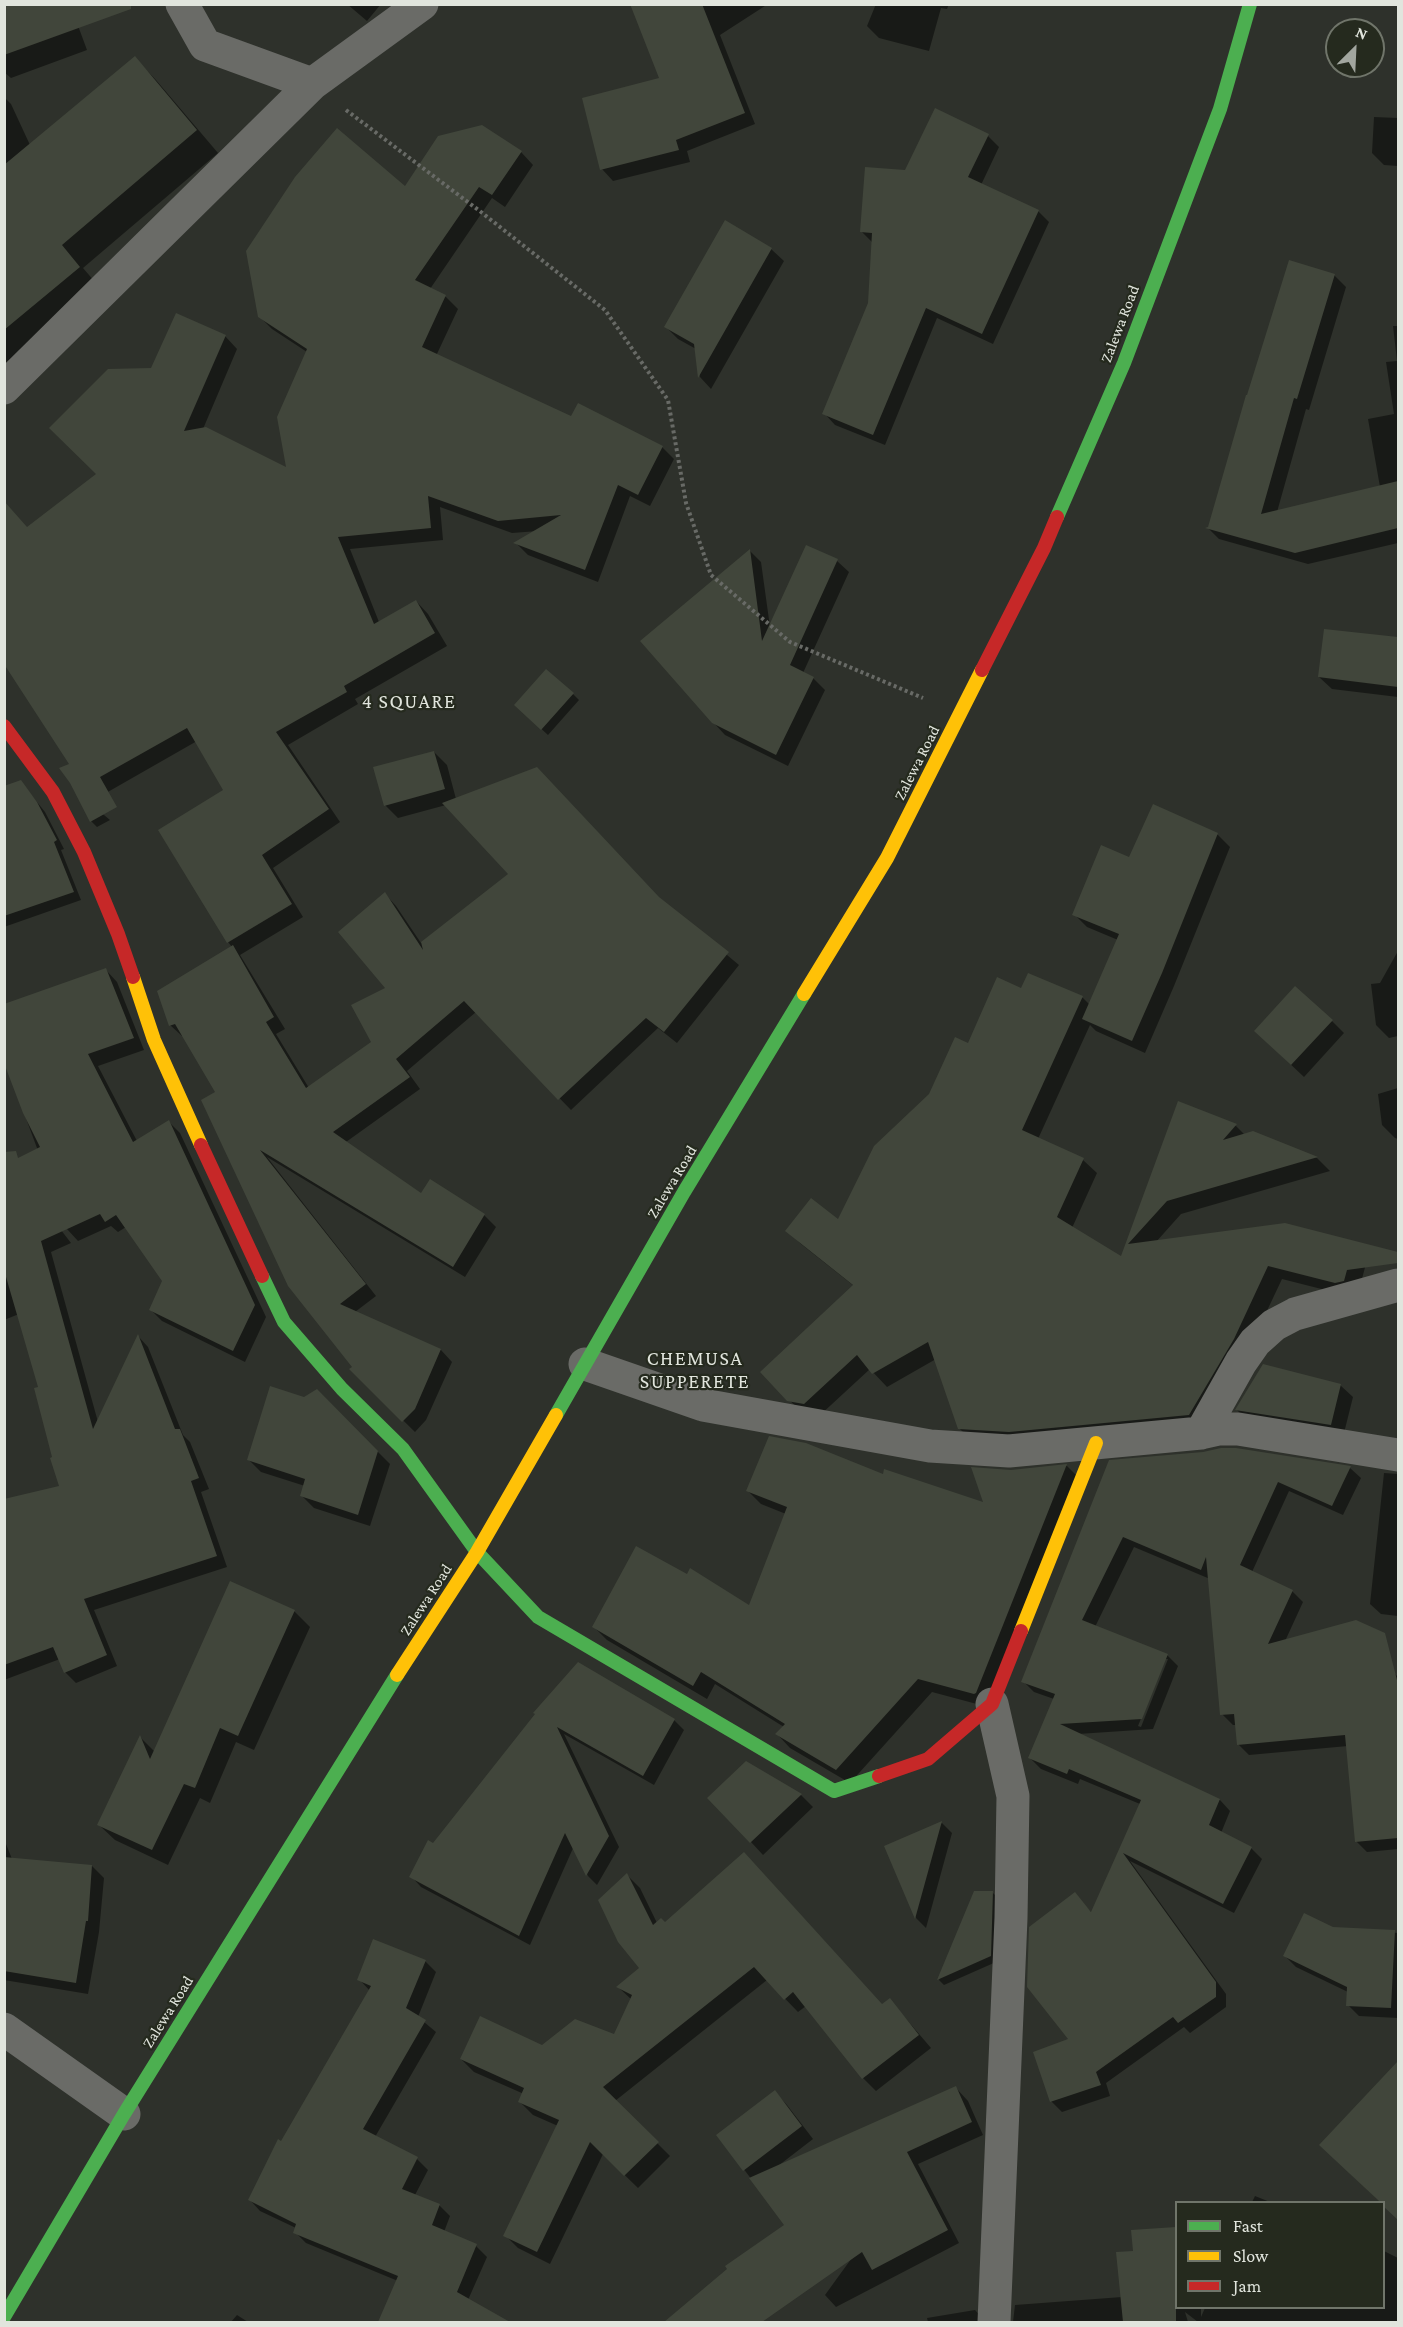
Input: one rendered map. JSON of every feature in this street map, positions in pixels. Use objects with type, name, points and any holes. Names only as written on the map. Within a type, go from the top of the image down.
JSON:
[{"type":"main road","name":"Zalewa Road","points":[[4,2317],[124,2114],[400,1671],[477,1552],[684,1192],[887,858],[1044,548],[1124,363],[1220,109],[1250,4]]},
{"type":"main road","points":[[4,726],[53,792],[84,852],[118,934],[154,1040],[224,1197],[284,1322],[342,1389],[403,1449],[477,1552],[538,1617],[834,1791],[928,1759],[992,1704],[1096,1443]]},
{"type":"street","points":[[182,4],[205,45],[312,84]]},
{"type":"street","points":[[4,388],[312,84],[422,4]]},
{"type":"street","points":[[1201,1433],[1241,1362],[1255,1342],[1274,1325],[1295,1314],[1398,1285]]},
{"type":"street","points":[[585,1364],[703,1405],[930,1446],[1009,1452],[1201,1433],[1219,1429],[1248,1430],[1398,1455]]},
{"type":"street","points":[[992,1704],[1013,1796],[1011,1918],[994,2322]]},
{"type":"street","points":[[4,2029],[124,2114]]},
{"type":"path","points":[[312,84],[481,212],[604,310],[668,400],[686,503],[711,575],[790,642],[961,714]]},
{"type":"building","points":[[4,4],[131,4],[131,9],[4,55]]},
{"type":"building","points":[[630,4],[702,4],[745,113],[676,140],[679,150],[600,170],[582,98],[659,78]]},
{"type":"building","points":[[135,56],[197,130],[62,245],[80,267],[4,330],[4,165]]},
{"type":"building","points":[[935,108],[989,134],[968,177],[1039,210],[982,334],[926,308],[873,435],[822,414],[868,303],[872,233],[860,232],[865,167],[905,170]]},
{"type":"building","points":[[482,125],[522,151],[492,195],[479,187],[415,280],[446,295],[422,347],[571,416],[578,403],[663,446],[638,495],[618,485],[585,570],[513,543],[561,515],[498,521],[428,496],[431,528],[338,537],[374,624],[416,600],[435,633],[344,686],[347,692],[276,732],[329,809],[262,855],[292,904],[227,943],[158,830],[223,790],[187,728],[100,777],[117,807],[90,822],[70,783],[59,768],[69,764],[4,664],[4,501],[27,527],[96,474],[49,428],[108,369],[151,368],[176,313],[226,335],[184,431],[206,427],[286,467],[277,417],[307,349],[258,317],[246,251],[295,177],[337,128],[405,186],[438,136]]},
{"type":"building","points":[[725,220],[772,248],[698,378],[694,344],[664,327]]},
{"type":"building","points":[[1289,260],[1335,274],[1297,399],[1294,398],[1261,514],[1398,481],[1398,528],[1295,553],[1205,528],[1208,527],[1246,395]]},
{"type":"building","points":[[806,545],[838,559],[790,665],[814,677],[776,755],[712,723],[640,641],[750,549],[762,641]]},
{"type":"building","points":[[1324,629],[1398,637],[1398,687],[1318,677]]},
{"type":"building","points":[[546,669],[574,693],[541,730],[514,705]]},
{"type":"building","points":[[434,751],[445,789],[384,806],[373,767]]},
{"type":"building","points":[[537,767],[659,897],[729,952],[664,1032],[646,1018],[558,1100],[464,1001],[396,1059],[410,1077],[333,1132],[421,1193],[430,1179],[485,1214],[453,1267],[260,1150],[366,1284],[340,1304],[441,1349],[415,1409],[402,1422],[349,1369],[352,1367],[288,1286],[201,1100],[215,1092],[175,1024],[169,1026],[157,991],[233,945],[274,1017],[266,1022],[306,1088],[371,1042],[351,1005],[385,988],[338,932],[385,892],[423,950],[421,942],[508,874],[442,803]]},
{"type":"building","points":[[21,780],[37,802],[57,840],[54,842],[74,892],[4,916],[4,786]]},
{"type":"building","points":[[1153,804],[1218,833],[1132,1041],[1082,1019],[1119,934],[1072,915],[1101,845],[1129,857]]},
{"type":"building","points":[[106,968],[134,1038],[88,1054],[133,1142],[169,1120],[255,1305],[233,1351],[149,1310],[162,1281],[116,1215],[105,1222],[100,1214],[41,1241],[93,1429],[138,1334],[175,1429],[180,1429],[199,1478],[191,1481],[217,1556],[84,1599],[107,1655],[64,1673],[53,1647],[4,1665],[4,1499],[59,1486],[34,1388],[38,1387],[4,1270],[4,1152],[16,1151],[18,1158],[40,1147],[23,1113],[4,1063],[4,1004]]},
{"type":"building","points":[[1028,973],[1083,996],[1022,1130],[1084,1158],[1057,1217],[1121,1256],[1178,1101],[1237,1124],[1223,1140],[1253,1131],[1318,1157],[1167,1201],[1128,1244],[1285,1223],[1398,1252],[1398,1263],[1347,1270],[1344,1281],[1335,1283],[1268,1266],[1234,1339],[1189,1415],[1009,1432],[958,1429],[928,1342],[872,1374],[857,1355],[804,1404],[787,1401],[760,1372],[853,1285],[785,1231],[811,1198],[838,1219],[874,1146],[929,1094],[955,1037],[968,1043],[997,977],[1021,988]]},
{"type":"building","points":[[1295,986],[1333,1020],[1291,1065],[1254,1031]]},
{"type":"building","points":[[1263,1364],[1341,1384],[1331,1425],[1235,1410]]},
{"type":"building","points":[[270,1386],[304,1397],[317,1389],[378,1451],[358,1515],[300,1496],[305,1479],[247,1460]]},
{"type":"building","points":[[769,1436],[806,1443],[883,1474],[884,1469],[983,1502],[971,1467],[1011,1470],[1067,1464],[976,1693],[918,1679],[836,1770],[775,1734],[785,1724],[701,1672],[693,1686],[592,1627],[636,1546],[687,1574],[690,1568],[749,1605],[787,1507],[746,1491]]},
{"type":"building","points":[[1221,1448],[1236,1448],[1351,1466],[1332,1506],[1278,1482],[1240,1565],[1293,1590],[1268,1644],[1356,1620],[1385,1633],[1398,1684],[1398,1838],[1355,1842],[1345,1735],[1237,1745],[1234,1714],[1220,1715],[1206,1557],[1201,1570],[1123,1537],[1082,1620],[1168,1654],[1142,1719],[1060,1724],[1220,1799],[1209,1825],[1252,1847],[1223,1904],[1123,1853],[1216,1982],[1216,1997],[1178,2023],[1173,2017],[1096,2072],[1101,2085],[1050,2102],[1033,2052],[1068,2039],[1027,1987],[1029,1927],[1075,1892],[1091,1912],[1141,1800],[1069,1769],[1067,1774],[1028,1758],[1055,1694],[1021,1682],[1109,1460],[1203,1452]]},
{"type":"building","points":[[230,1581],[295,1610],[238,1736],[220,1728],[195,1788],[184,1784],[152,1850],[97,1825],[140,1735],[150,1759]]},
{"type":"building","points":[[578,1662],[675,1719],[643,1776],[557,1727],[609,1836],[586,1876],[565,1833],[519,1936],[409,1877],[428,1840],[433,1843],[535,1714],[533,1713]]},
{"type":"building","points":[[746,1761],[802,1794],[750,1843],[707,1798]]},
{"type":"building","points":[[942,1821],[915,1919],[884,1846]]},
{"type":"building","points":[[744,1852],[882,2004],[890,1998],[919,2035],[862,2079],[793,1992],[784,2000],[754,1967],[603,2087],[659,2142],[624,2176],[590,2142],[537,2252],[503,2236],[559,2120],[518,2102],[524,2088],[460,2059],[480,2016],[542,2045],[575,2019],[614,2034],[632,1995],[616,1987],[639,1968],[618,1942],[598,1900],[627,1873],[653,1925],[661,1918],[665,1922]]},
{"type":"building","points":[[4,1857],[92,1865],[88,1921],[86,1921],[76,1983],[4,1971]]},
{"type":"building","points":[[974,1891],[993,1891],[991,1956],[937,1980]]},
{"type":"building","points":[[1304,1913],[1333,1927],[1395,1930],[1391,2008],[1346,2006],[1347,1987],[1283,1956]]},
{"type":"building","points":[[373,1939],[426,1960],[406,2008],[426,2020],[363,2129],[418,2157],[402,2189],[440,2204],[432,2225],[477,2244],[457,2292],[510,2322],[378,2322],[398,2276],[293,2233],[296,2224],[248,2200],[278,2139],[281,2141],[371,1986],[357,1980]]},
{"type":"building","points":[[1398,2061],[1398,2220],[1385,2208],[1385,2201],[1379,2201],[1319,2145]]},
{"type":"building","points":[[956,2086],[972,2122],[907,2152],[948,2230],[872,2270],[862,2252],[762,2322],[664,2322],[727,2269],[725,2266],[784,2225],[749,2178]]},
{"type":"building","points":[[775,2090],[802,2126],[743,2171],[716,2135]]},
{"type":"building","points":[[1175,2227],[1176,2322],[1123,2322],[1116,2252],[1133,2251],[1131,2230]]},
{"type":"traffic: fast","points":[[1057,517],[1124,363],[1220,109],[1250,4]]},
{"type":"traffic: fast","points":[[556,1415],[684,1192],[804,994]]},
{"type":"traffic: fast","points":[[262,1276],[284,1322],[342,1389],[403,1449],[477,1552],[538,1617],[834,1791],[879,1776]]},
{"type":"traffic: fast","points":[[4,2317],[124,2114],[397,1675]]},
{"type":"traffic: slow","points":[[804,994],[887,858],[982,670]]},
{"type":"traffic: slow","points":[[133,977],[154,1040],[201,1145]]},
{"type":"traffic: slow","points":[[397,1675],[477,1552],[556,1415]]},
{"type":"traffic: slow","points":[[1021,1631],[1096,1443]]},
{"type":"traffic: jam","points":[[982,670],[1044,548],[1057,517]]},
{"type":"traffic: jam","points":[[4,726],[53,792],[84,852],[133,977]]},
{"type":"traffic: jam","points":[[201,1145],[262,1276]]},
{"type":"traffic: jam","points":[[879,1776],[928,1759],[992,1704],[1021,1631]]},
{"type":"district","name":"4 SQUARE","points":[[409,702]]},
{"type":"district","name":"CHEMUSA SUPPERETE","points":[[695,1370]]}]
